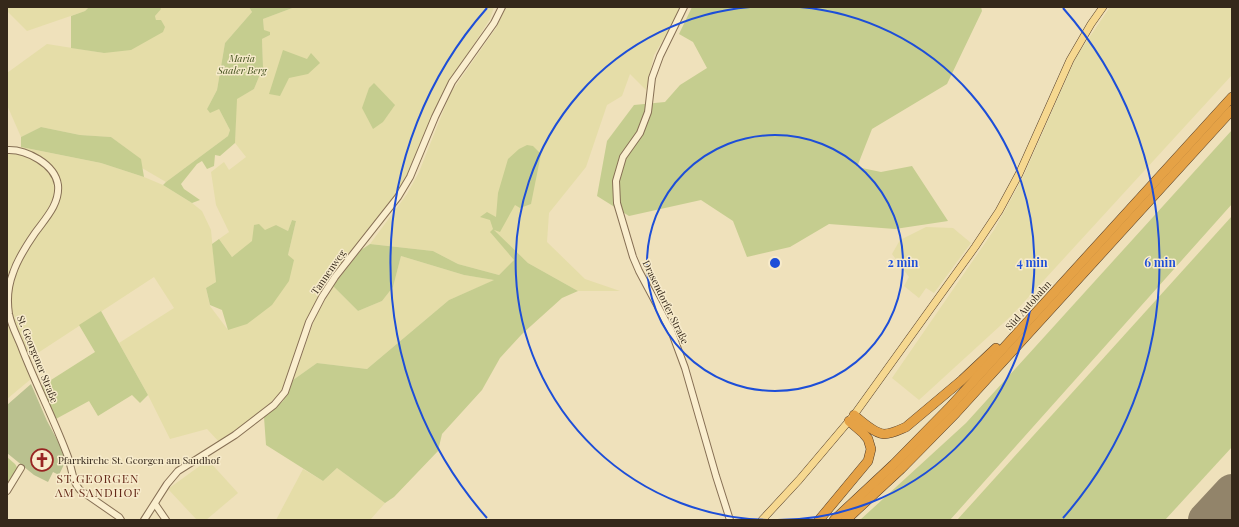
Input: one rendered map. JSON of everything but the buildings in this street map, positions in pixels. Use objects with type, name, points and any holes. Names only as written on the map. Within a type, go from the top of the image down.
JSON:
[{"type":"highway","name":"Süd Autobahn","points":[[834,520],[858,499],[926,432],[1232,98]]},
{"type":"highway","name":"Süd Autobahn","points":[[846,520],[901,469],[956,413],[1232,110]]},
{"type":"highway","points":[[851,418],[884,434],[895,432],[906,427],[1024,326]]},
{"type":"highway","points":[[819,520],[868,461],[871,449],[868,439],[851,418]]},
{"type":"main road","points":[[762,520],[851,418],[975,247],[999,211],[1019,174],[1070,60],[1091,24],[1103,7]]},
{"type":"street","name":"Tannenweg","points":[[144,520],[167,484],[178,471],[235,435],[274,405],[285,392],[309,322],[322,297],[335,277],[398,197],[410,177],[441,103],[452,82],[494,22],[502,7]]},
{"type":"street","name":"Drasendorfer Straße","points":[[684,7],[660,56],[652,78],[648,112],[640,133],[623,157],[616,181],[617,203],[635,262],[672,333],[685,368],[730,520]]},
{"type":"street","name":"St. Georgener Straße","points":[[7,150],[16,150],[37,158],[47,166],[58,185],[56,200],[50,214],[22,252],[12,274],[8,296],[9,316],[31,373],[68,458],[76,486],[119,516],[121,520]]},
{"type":"street","points":[[7,491],[21,468]]},
{"type":"street","points":[[140,520],[155,504],[166,520]]},
{"type":"shaded area","points":[[7,7],[89,7],[85,11],[27,31],[7,11]]},
{"type":"shaded area","points":[[160,7],[249,7],[252,12],[225,43],[217,90],[207,109],[219,109],[230,130],[228,136],[166,182],[142,168],[140,159],[111,137],[80,135],[41,127],[21,137],[7,105],[7,73],[47,44],[104,53],[156,20],[155,16]]},
{"type":"shaded area","points":[[295,7],[494,7],[490,19],[444,91],[408,177],[329,282],[283,391],[267,407],[220,443],[207,429],[170,439],[148,395],[119,343],[174,308],[154,277],[24,362],[31,379],[7,399],[7,153],[14,152],[21,147],[101,163],[163,185],[202,211],[211,230],[216,282],[206,288],[210,306],[228,330],[288,255],[296,221],[292,220],[288,231],[276,225],[232,257],[219,239],[229,232],[216,205],[211,172],[224,162],[229,170],[246,157],[235,143],[236,99],[254,89],[263,67],[262,39],[270,35],[264,31],[263,19]]},
{"type":"shaded area","points":[[506,7],[683,7],[654,55],[646,90],[630,74],[622,96],[607,105],[586,167],[549,213],[547,242],[585,279],[620,291],[578,291],[528,263],[493,230],[491,233],[515,260],[499,275],[458,264],[433,251],[370,244],[407,194],[419,172],[450,94],[496,28]]},
{"type":"shaded area","points":[[1110,7],[1232,7],[1232,75],[1012,315],[919,400],[892,378],[994,230],[1023,177],[1076,57]]},
{"type":"shaded area","points":[[926,227],[953,228],[971,243],[934,293],[926,288],[919,298],[904,286],[909,277],[892,254],[900,240]]},
{"type":"shaded area","points":[[401,256],[464,275],[495,280],[449,300],[367,369],[317,363],[293,380],[315,318],[333,286],[358,311],[382,301],[393,287]]},
{"type":"shaded area","points":[[208,460],[238,493],[206,520],[197,520],[168,489]]},
{"type":"shaded area","points":[[337,468],[385,503],[370,520],[276,520],[303,469],[323,481]]},
{"type":"green space","points":[[89,7],[160,7],[161,9],[155,16],[156,20],[161,20],[165,27],[163,32],[131,50],[104,53],[71,48],[71,16],[85,11]]},
{"type":"green space","name":"Maria Saaler Berg","points":[[249,7],[295,7],[263,19],[264,30],[270,32],[270,35],[262,39],[263,67],[254,89],[237,99],[235,143],[220,156],[215,155],[214,166],[207,169],[202,161],[197,164],[181,184],[184,189],[200,200],[192,203],[163,185],[228,136],[230,130],[219,109],[210,113],[207,109],[217,90],[225,43],[252,12]]},
{"type":"green space","points":[[692,7],[981,7],[982,11],[947,84],[872,129],[857,167],[881,172],[912,166],[948,221],[895,229],[829,224],[790,247],[747,257],[733,221],[701,200],[629,216],[597,196],[607,141],[634,105],[665,102],[680,85],[707,68],[693,42],[679,34]]},
{"type":"green space","points":[[283,50],[307,59],[311,53],[320,63],[308,74],[289,78],[280,96],[269,94]]},
{"type":"green space","points":[[374,83],[395,105],[383,122],[373,129],[362,108],[369,88]]},
{"type":"green space","points":[[41,127],[80,135],[111,137],[141,159],[144,177],[101,163],[21,147],[21,137]]},
{"type":"green space","points":[[1232,130],[1232,204],[950,520],[860,520],[966,423]]},
{"type":"green space","points":[[527,145],[533,146],[541,154],[531,204],[520,208],[515,205],[500,232],[494,230],[528,263],[578,291],[562,298],[522,334],[500,358],[482,390],[442,434],[438,451],[394,497],[385,503],[337,468],[323,481],[266,445],[264,417],[283,401],[293,380],[317,363],[367,369],[449,300],[494,280],[464,275],[401,256],[393,287],[382,301],[358,311],[333,286],[361,250],[370,244],[433,251],[458,264],[499,275],[514,260],[490,232],[493,229],[490,220],[480,217],[487,212],[496,217],[498,193],[508,159],[519,149]]},
{"type":"green space","points":[[1232,216],[1232,447],[1165,520],[957,520]]},
{"type":"green space","points":[[292,220],[296,221],[288,255],[294,260],[289,281],[272,305],[247,324],[228,330],[222,310],[210,305],[206,288],[216,282],[212,244],[219,239],[232,257],[252,241],[254,225],[259,224],[265,230],[276,225],[288,231]]},
{"type":"green space","points":[[101,311],[148,395],[140,403],[132,395],[98,416],[89,401],[54,420],[40,387],[95,352],[79,325]]},
{"type":"green space","points":[[31,384],[47,421],[67,458],[59,475],[53,472],[48,482],[34,475],[7,453],[7,405]]},
{"type":"green space","points":[[7,457],[18,469],[7,488]]},
{"type":"runway","points":[[1206,520],[1232,492]]},
{"type":"place","name":"Pfarrkirche St. Georgen am Sandhof","points":[[42,460]]},
{"type":"district","name":"ST.GEORGEN AM SANDHOF","points":[[98,486]]}]
